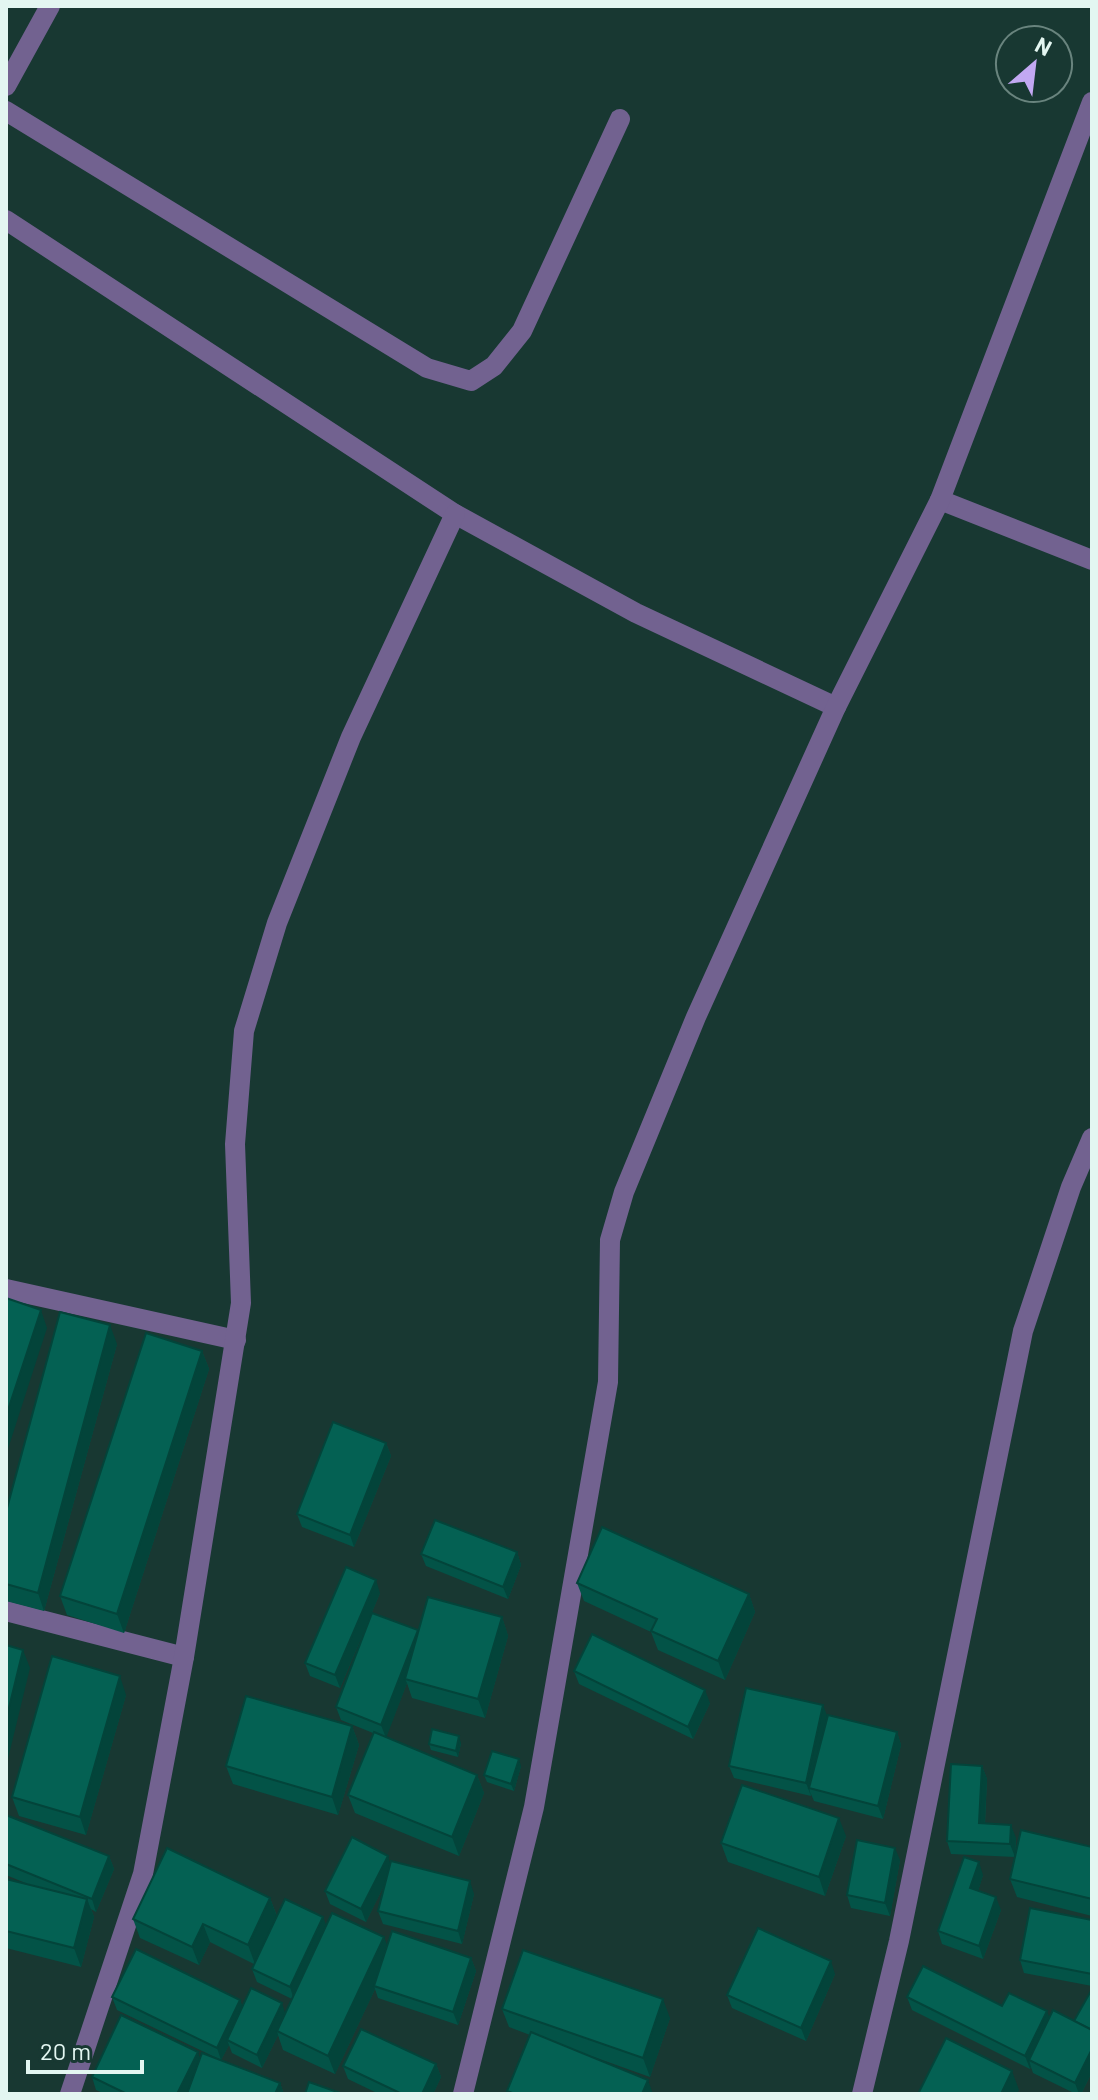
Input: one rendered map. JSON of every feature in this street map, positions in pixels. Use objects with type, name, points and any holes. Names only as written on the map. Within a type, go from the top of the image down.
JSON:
[{"type":"street","points":[[6,86],[50,6]]},
{"type":"street","points":[[463,2094],[534,1807],[608,1382],[610,1240],[624,1192],[696,1017],[836,707],[940,500],[1092,102]]},
{"type":"street","points":[[6,111],[427,368],[471,381],[494,366],[522,331],[620,119]]},
{"type":"street","points":[[6,220],[455,514],[636,613],[836,707]]},
{"type":"street","points":[[940,500],[1092,560]]},
{"type":"street","points":[[70,2094],[143,1874],[184,1657],[236,1340],[241,1303],[235,1144],[244,1031],[277,923],[351,737],[455,514]]},
{"type":"street","points":[[862,2094],[899,1941],[1023,1331],[1071,1187],[1092,1138]]},
{"type":"street","points":[[6,1289],[236,1340]]},
{"type":"street","points":[[6,1611],[184,1657]]},
{"type":"building","points":[[6,1298],[41,1310],[6,1416]]},
{"type":"building","points":[[60,1312],[110,1325],[38,1593],[6,1584],[6,1512]]},
{"type":"building","points":[[146,1333],[202,1351],[117,1614],[60,1596]]},
{"type":"building","points":[[333,1422],[386,1443],[350,1535],[297,1514]]},
{"type":"building","points":[[435,1520],[517,1552],[503,1587],[421,1554]]},
{"type":"building","points":[[602,1527],[749,1594],[718,1661],[651,1631],[657,1619],[577,1583]]},
{"type":"building","points":[[346,1567],[376,1580],[335,1675],[305,1663]]},
{"type":"building","points":[[428,1597],[502,1617],[478,1699],[405,1679]]},
{"type":"building","points":[[372,1613],[418,1630],[381,1725],[336,1707]]},
{"type":"building","points":[[592,1634],[705,1690],[688,1727],[574,1671]]},
{"type":"building","points":[[6,1645],[23,1650],[6,1720]]},
{"type":"building","points":[[52,1656],[120,1676],[80,1817],[12,1797]]},
{"type":"building","points":[[746,1688],[823,1705],[806,1783],[729,1766]]},
{"type":"building","points":[[246,1696],[352,1726],[332,1797],[226,1766]]},
{"type":"building","points":[[828,1715],[897,1732],[878,1806],[809,1788]]},
{"type":"building","points":[[432,1729],[459,1736],[456,1751],[429,1744]]},
{"type":"building","points":[[374,1732],[477,1775],[452,1837],[348,1795]]},
{"type":"building","points":[[492,1751],[519,1759],[511,1784],[484,1775]]},
{"type":"building","points":[[951,1764],[982,1766],[979,1823],[1011,1825],[1010,1844],[947,1841]]},
{"type":"building","points":[[742,1785],[839,1818],[819,1877],[721,1843]]},
{"type":"building","points":[[6,1815],[109,1856],[92,1899],[6,1864]]},
{"type":"building","points":[[1021,1830],[1092,1847],[1092,1899],[1010,1879]]},
{"type":"building","points":[[352,1837],[388,1856],[361,1909],[325,1891]]},
{"type":"building","points":[[857,1840],[895,1848],[885,1903],[847,1895]]},
{"type":"building","points":[[167,1848],[270,1898],[248,1945],[203,1924],[192,1947],[133,1919]]},
{"type":"building","points":[[964,1857],[979,1862],[970,1888],[996,1897],[979,1946],[938,1931]]},
{"type":"building","points":[[391,1861],[470,1881],[458,1931],[378,1911]]},
{"type":"building","points":[[6,1879],[87,1899],[74,1948],[6,1931]]},
{"type":"building","points":[[285,1899],[323,1917],[290,1987],[252,1969]]},
{"type":"building","points":[[1030,1908],[1092,1920],[1092,1974],[1020,1960]]},
{"type":"building","points":[[332,1913],[384,1937],[328,2056],[277,2031]]},
{"type":"building","points":[[758,1928],[831,1961],[801,2028],[727,1995]]},
{"type":"building","points":[[392,1931],[471,1958],[453,2012],[374,1986]]},
{"type":"building","points":[[136,1949],[240,2000],[217,2048],[112,1997]]},
{"type":"building","points":[[523,1950],[663,1999],[643,2058],[502,2009]]},
{"type":"building","points":[[923,1966],[1002,2006],[1009,1993],[1047,2011],[1025,2056],[907,1997]]},
{"type":"building","points":[[251,1988],[282,2003],[257,2055],[227,2040]]},
{"type":"building","points":[[1092,1989],[1092,2030],[1074,2021]]},
{"type":"building","points":[[1053,2010],[1092,2030],[1092,2049],[1075,2083],[1029,2060]]},
{"type":"building","points":[[121,2015],[198,2052],[177,2094],[127,2094],[92,2077]]},
{"type":"building","points":[[361,2029],[436,2064],[422,2094],[402,2094],[343,2066]]},
{"type":"building","points":[[531,2032],[648,2080],[642,2094],[515,2094],[507,2091]]},
{"type":"building","points":[[946,2038],[1012,2071],[1001,2094],[918,2094]]},
{"type":"building","points":[[202,2053],[280,2083],[275,2094],[187,2094]]},
{"type":"building","points":[[309,2082],[343,2094],[305,2094]]}]
